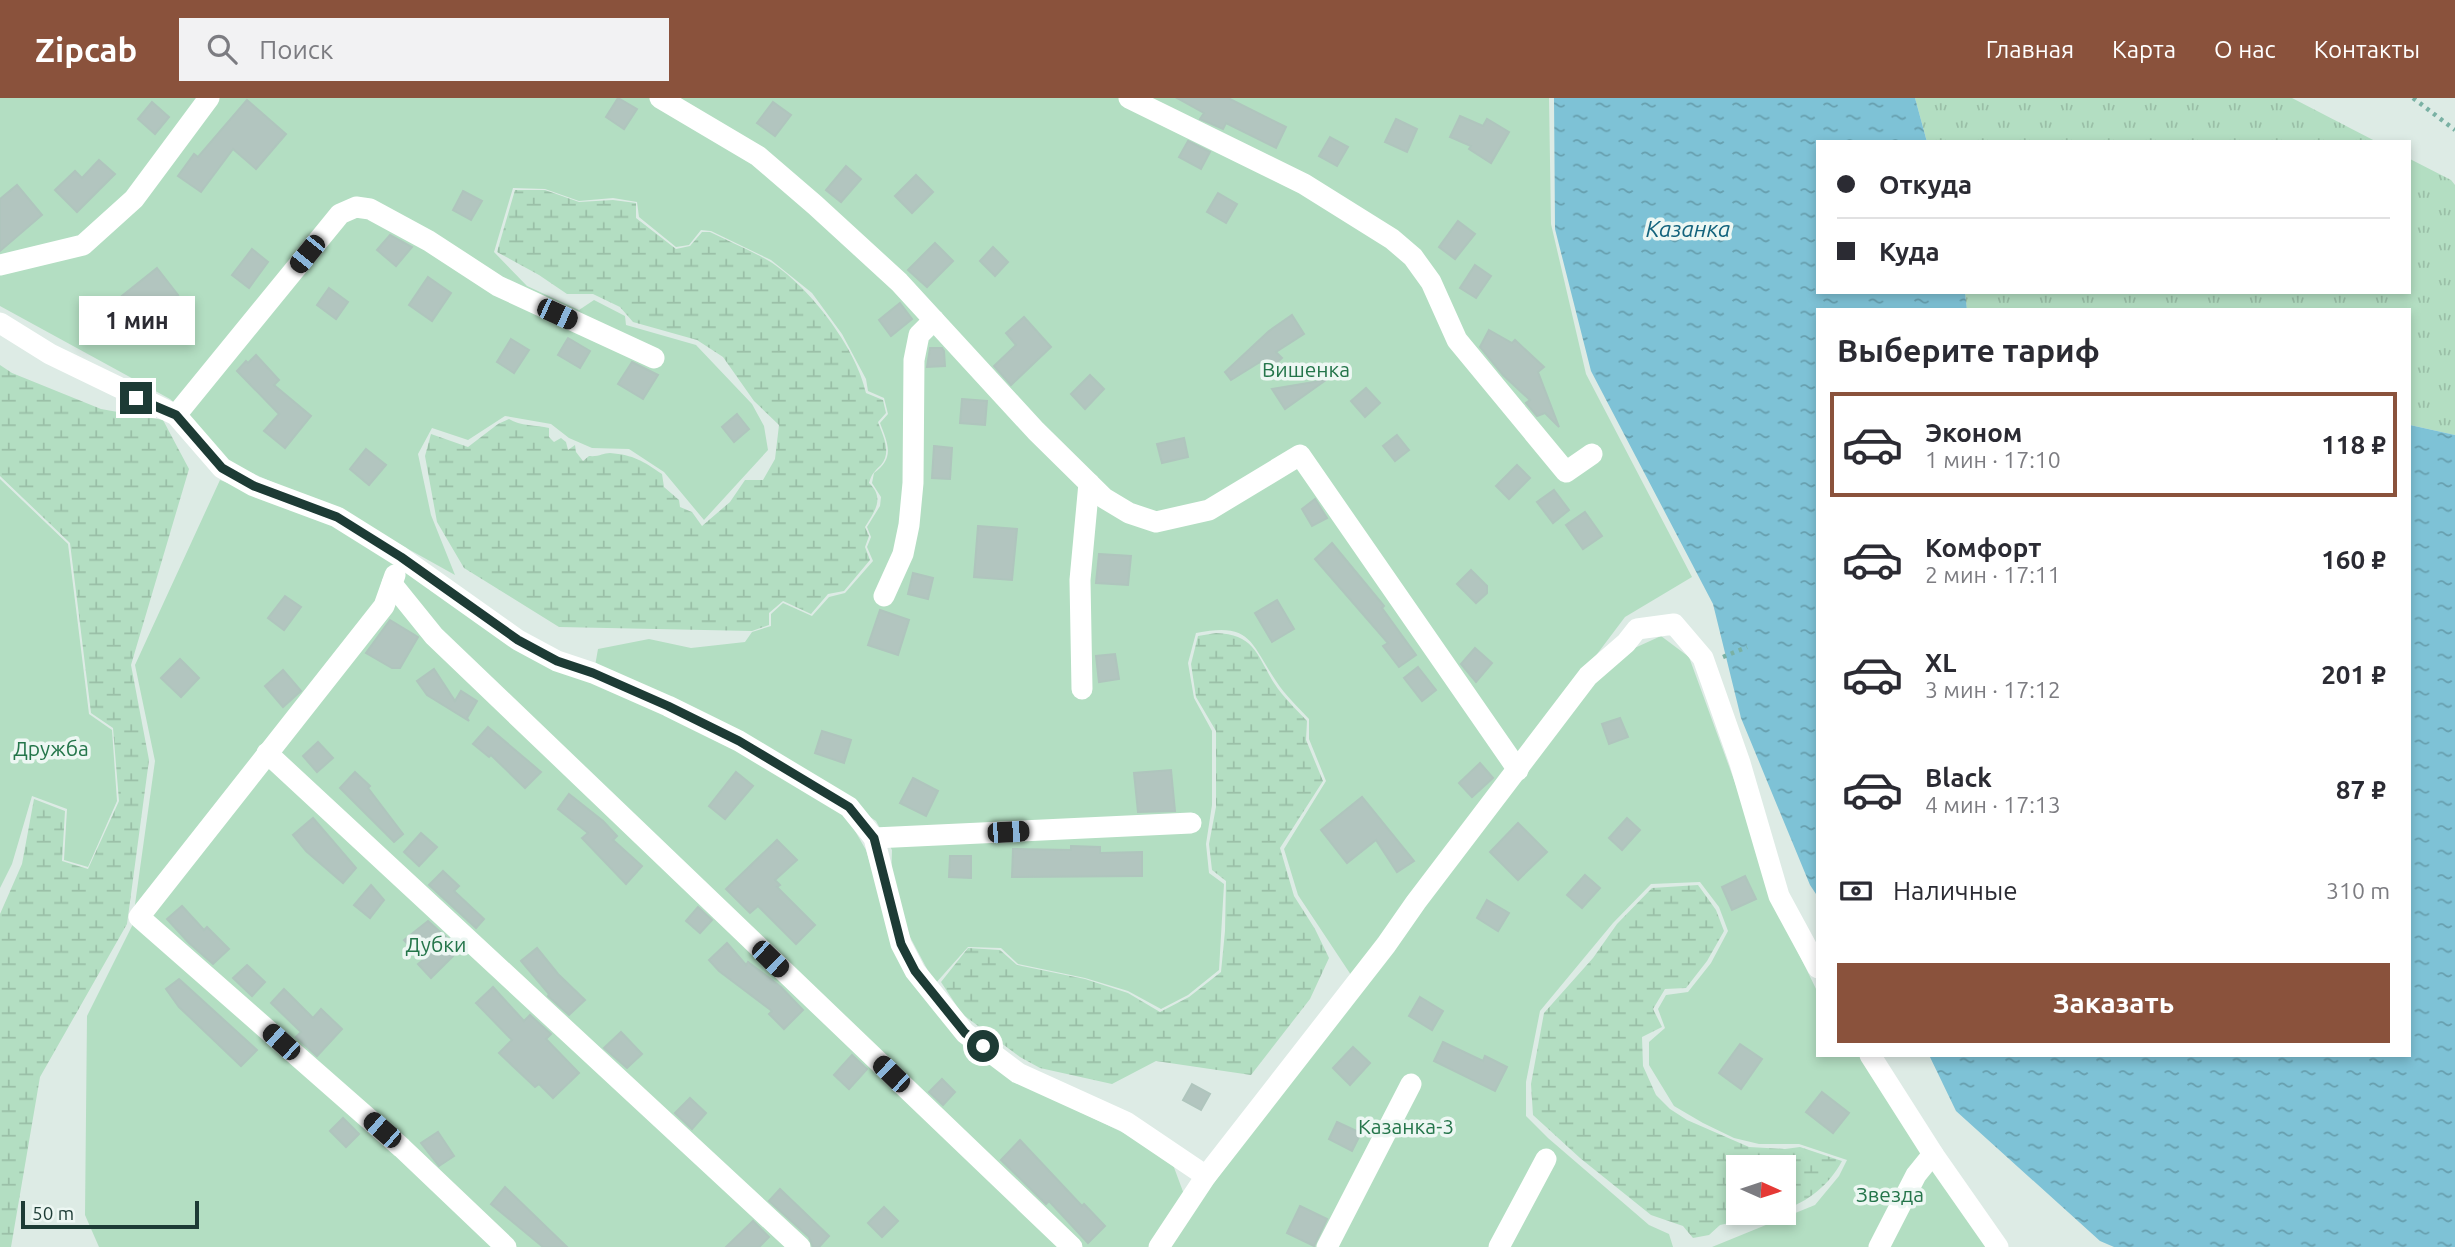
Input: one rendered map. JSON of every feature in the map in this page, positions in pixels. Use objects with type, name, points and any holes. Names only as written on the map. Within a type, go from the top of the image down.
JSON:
[{"type":"lane","points":[[0,265],[83,245],[134,199],[209,98]]},
{"type":"lane","points":[[660,98],[758,156],[899,282],[1036,431],[1104,498],[1129,513],[1156,523],[1209,510],[1300,455],[1518,770]]},
{"type":"lane","points":[[1129,98],[1304,184],[1392,239],[1413,257],[1431,282],[1457,340],[1566,472],[1592,454]]},
{"type":"lane","points":[[176,415],[340,214],[356,207],[370,209],[429,241],[498,286],[654,358]]},
{"type":"lane","points":[[884,596],[903,554],[909,525],[913,483],[914,360],[919,335],[934,320]]},
{"type":"lane","points":[[0,323],[50,354],[176,415],[222,468],[254,486],[337,517],[401,557],[518,640],[557,661],[593,673],[739,741],[849,807],[874,838],[901,944],[915,971],[965,1033],[1018,1073],[1126,1122],[1206,1176]]},
{"type":"lane","points":[[1082,690],[1080,580],[1089,483]]},
{"type":"lane","points":[[401,557],[384,606],[139,917],[402,1148],[506,1247]]},
{"type":"lane","points":[[392,584],[434,636],[481,682],[1072,1247]]},
{"type":"lane","points":[[1159,1247],[1206,1176],[1386,945],[1588,676],[1626,643],[1637,629],[1674,624],[1703,658],[1740,764],[1779,896],[1816,964]]},
{"type":"lane","points":[[267,753],[800,1247]]},
{"type":"lane","points":[[874,838],[1191,823]]},
{"type":"lane","points":[[1871,1057],[1933,1154],[1998,1247]]},
{"type":"lane","points":[[1327,1247],[1411,1084]]},
{"type":"lane","points":[[1880,1247],[1916,1175],[1933,1154]]},
{"type":"lane","points":[[1499,1247],[1546,1159]]},
{"type":"path","points":[[2413,98],[2455,130]]},
{"type":"path","points":[[1719,658],[1747,647]]},
{"type":"green space","name":"Вишенка","points":[[0,98],[1549,98],[1551,224],[1586,374],[1692,577],[1625,617],[1353,978],[1298,895],[1284,849],[1326,781],[1309,739],[1309,719],[1287,696],[1247,638],[1228,630],[1214,630],[1196,633],[1188,663],[1194,698],[1212,731],[1212,805],[1206,844],[1209,873],[1224,884],[1219,970],[1188,995],[1161,1009],[1128,991],[1085,978],[1018,964],[1001,948],[968,947],[935,984],[910,937],[891,883],[892,850],[876,821],[744,733],[595,666],[598,649],[649,639],[691,648],[745,642],[752,632],[771,626],[771,614],[783,603],[812,616],[829,597],[845,593],[873,561],[867,547],[871,537],[867,527],[880,506],[881,497],[872,483],[874,473],[887,456],[887,444],[880,423],[888,414],[884,398],[868,391],[866,379],[842,334],[812,293],[771,260],[711,231],[701,230],[689,245],[676,247],[639,217],[637,202],[613,198],[579,201],[545,189],[513,188],[494,252],[527,286],[579,310],[594,300],[625,316],[626,325],[696,345],[752,404],[764,426],[768,450],[704,520],[664,472],[629,449],[592,448],[569,438],[551,424],[505,416],[468,440],[432,428],[418,454],[431,515],[455,575],[347,515],[227,462],[189,416],[170,399],[0,306]]},
{"type":"green space","points":[[1915,98],[2292,98],[2373,140],[1926,140]]},
{"type":"green space","points":[[2411,160],[2451,180],[2455,185],[2455,435],[2411,425],[2411,308],[1967,308],[1965,294],[2411,294]]},
{"type":"green space","points":[[515,190],[545,190],[579,202],[613,200],[636,203],[636,218],[676,249],[690,246],[702,232],[710,232],[769,261],[814,301],[852,356],[866,393],[883,400],[886,413],[878,422],[886,444],[886,455],[869,483],[877,494],[877,505],[865,527],[869,536],[865,547],[870,560],[844,591],[828,594],[811,614],[783,601],[769,613],[769,625],[752,631],[559,627],[464,568],[437,522],[425,456],[431,434],[468,447],[509,419],[549,428],[549,437],[554,442],[561,438],[566,442],[568,450],[575,445],[576,452],[583,461],[589,456],[618,454],[638,459],[662,474],[664,487],[679,500],[680,507],[692,512],[702,526],[730,502],[745,480],[763,480],[775,459],[779,425],[754,401],[723,357],[697,340],[633,322],[620,307],[593,294],[567,294],[497,252]]},
{"type":"green space","points":[[0,365],[12,373],[101,409],[163,420],[189,469],[131,665],[149,760],[127,924],[40,1077],[11,1247],[0,1247],[0,914],[22,864],[34,799],[65,811],[62,861],[88,869],[119,801],[113,728],[91,713],[70,543],[0,476]]},
{"type":"green space","name":"Дружба","points":[[0,479],[68,544],[89,714],[112,730],[117,801],[88,867],[64,860],[67,809],[32,796],[12,864],[0,888]]},
{"type":"green space","name":"Дубки","points":[[220,480],[324,520],[843,810],[866,850],[901,966],[1009,1078],[1126,1134],[1172,1162],[1185,1197],[1149,1247],[99,1247],[85,1215],[87,1016],[132,926],[155,761],[135,665]]},
{"type":"green space","points":[[1229,634],[1247,642],[1285,698],[1307,721],[1306,740],[1323,781],[1280,848],[1294,896],[1329,958],[1310,999],[1251,1075],[1156,1061],[1112,1084],[1040,1068],[1020,1057],[962,1014],[941,982],[968,948],[1000,950],[1017,965],[1085,979],[1128,993],[1160,1012],[1189,997],[1221,972],[1226,881],[1212,870],[1209,844],[1216,807],[1216,731],[1196,697],[1191,664],[1198,636]]},
{"type":"green space","name":"Казанка-3","points":[[1661,636],[1689,657],[1745,810],[1776,907],[1816,989],[1816,1057],[1861,1057],[1990,1247],[1712,1247],[1766,1225],[1796,1225],[1796,1213],[1815,1205],[1839,1176],[1847,1160],[1799,1144],[1759,1144],[1734,1138],[1674,1106],[1649,1065],[1649,1042],[1665,1028],[1658,1009],[1666,995],[1688,992],[1711,963],[1728,931],[1719,907],[1700,882],[1651,884],[1613,923],[1540,1011],[1526,1082],[1526,1116],[1649,1225],[1669,1234],[1673,1247],[1165,1247],[1595,682],[1628,651]]},
{"type":"green space","points":[[1698,885],[1716,910],[1724,931],[1707,961],[1686,988],[1665,989],[1653,1009],[1662,1027],[1642,1037],[1643,1066],[1656,1095],[1670,1109],[1687,1120],[1749,1147],[1800,1147],[1842,1161],[1831,1178],[1817,1192],[1796,1204],[1796,1155],[1726,1155],[1726,1224],[1720,1225],[1709,1235],[1693,1238],[1683,1226],[1651,1215],[1580,1158],[1533,1115],[1531,1084],[1544,1013],[1593,958],[1617,924],[1652,888]]},
{"type":"water","name":"Казанка","points":[[1554,98],[1915,98],[1926,140],[1816,140],[1816,294],[1965,294],[1967,308],[1816,308],[1816,894],[1741,718],[1713,604],[1591,371],[1555,229]]},
{"type":"water","points":[[2411,425],[2455,435],[2455,1247],[2114,1247],[2100,1241],[1956,1111],[1930,1057],[2411,1057]]},
{"type":"building","points":[[618,98],[637,109],[624,129],[606,117]]},
{"type":"building","points":[[1177,98],[1228,98],[1286,127],[1276,148],[1226,123],[1223,129],[1200,119],[1204,113]]},
{"type":"building","points":[[247,100],[286,134],[256,169],[233,149],[201,192],[178,176],[194,154],[198,157]]},
{"type":"building","points":[[152,102],[169,117],[155,134],[138,119]]},
{"type":"building","points":[[773,102],[791,115],[775,136],[757,123]]},
{"type":"building","points":[[1460,116],[1483,126],[1487,119],[1509,132],[1491,163],[1469,149],[1471,146],[1450,137]]},
{"type":"building","points":[[1396,119],[1417,129],[1407,152],[1385,142]]},
{"type":"building","points":[[1330,137],[1348,147],[1337,166],[1319,156]]},
{"type":"building","points":[[1188,141],[1210,152],[1201,169],[1179,157]]},
{"type":"building","points":[[99,160],[115,174],[77,212],[55,190],[75,171],[82,178]]},
{"type":"building","points":[[846,166],[861,179],[841,202],[826,190]]},
{"type":"building","points":[[916,175],[933,192],[912,213],[895,196]]},
{"type":"building","points":[[17,185],[42,215],[0,251],[0,199]]},
{"type":"building","points":[[463,191],[482,201],[471,220],[453,210]]},
{"type":"building","points":[[1218,193],[1237,204],[1226,223],[1207,212]]},
{"type":"building","points":[[1458,221],[1475,234],[1455,259],[1439,247]]},
{"type":"building","points":[[390,235],[412,247],[396,266],[377,250]]},
{"type":"building","points":[[935,243],[953,261],[927,287],[908,270]]},
{"type":"building","points":[[993,247],[1008,262],[995,276],[980,261]]},
{"type":"building","points":[[252,249],[268,262],[249,288],[232,275]]},
{"type":"building","points":[[1475,265],[1491,276],[1476,298],[1460,288]]},
{"type":"building","points":[[157,268],[178,295],[143,322],[122,296]]},
{"type":"building","points":[[428,277],[451,293],[432,321],[409,305]]},
{"type":"building","points":[[329,288],[348,302],[336,319],[317,305]]},
{"type":"building","points":[[900,303],[912,319],[891,336],[879,320]]},
{"type":"building","points":[[1292,315],[1304,334],[1276,352],[1282,358],[1268,371],[1260,362],[1231,380],[1225,372],[1269,331]]},
{"type":"building","points":[[1024,317],[1051,347],[1011,385],[994,366],[1016,345],[1006,333]]},
{"type":"building","points":[[1489,330],[1512,343],[1515,340],[1544,367],[1538,372],[1559,427],[1545,413],[1537,416],[1526,403],[1530,400],[1503,375],[1480,347]]},
{"type":"building","points":[[568,338],[590,351],[580,368],[558,355]]},
{"type":"building","points":[[511,339],[529,350],[514,373],[497,362]]},
{"type":"building","points":[[930,348],[942,348],[945,366],[927,367]]},
{"type":"building","points":[[256,355],[279,380],[274,385],[311,416],[285,448],[264,431],[279,414],[237,371]]},
{"type":"building","points":[[632,362],[658,375],[643,399],[618,384]]},
{"type":"building","points":[[1090,375],[1104,389],[1085,409],[1071,394]]},
{"type":"building","points":[[1326,380],[1285,409],[1272,389]]},
{"type":"building","points":[[1366,388],[1380,403],[1365,417],[1351,401]]},
{"type":"building","points":[[962,399],[987,401],[985,425],[960,423]]},
{"type":"building","points":[[737,414],[749,429],[734,442],[722,427]]},
{"type":"building","points":[[1397,435],[1409,450],[1395,461],[1383,446]]},
{"type":"building","points":[[1184,438],[1188,457],[1162,463],[1157,444]]},
{"type":"building","points":[[934,446],[952,448],[950,479],[932,478]]},
{"type":"building","points":[[366,449],[386,465],[369,485],[350,469]]},
{"type":"building","points":[[1517,465],[1530,478],[1509,499],[1496,486]]},
{"type":"building","points":[[1554,490],[1569,510],[1553,523],[1537,502]]},
{"type":"building","points":[[1315,499],[1327,518],[1312,526],[1302,509]]},
{"type":"building","points":[[1585,512],[1602,536],[1583,549],[1566,525]]},
{"type":"building","points":[[978,526],[1017,529],[1012,580],[974,577]]},
{"type":"building","points":[[1332,543],[1384,606],[1382,608],[1416,655],[1399,667],[1383,646],[1388,643],[1315,559]]},
{"type":"building","points":[[1099,554],[1131,556],[1128,585],[1096,583]]},
{"type":"building","points":[[1471,570],[1487,586],[1487,593],[1476,603],[1457,584]]},
{"type":"building","points":[[913,573],[933,578],[928,599],[908,594]]},
{"type":"building","points":[[285,596],[301,607],[284,630],[268,618]]},
{"type":"building","points":[[1277,600],[1294,629],[1272,642],[1255,613]]},
{"type":"building","points":[[880,610],[909,620],[898,655],[868,645]]},
{"type":"building","points":[[390,620],[418,637],[400,668],[392,668],[366,653]]},
{"type":"building","points":[[1475,648],[1492,663],[1476,682],[1461,664]]},
{"type":"building","points":[[1115,654],[1119,679],[1099,682],[1096,656]]},
{"type":"building","points":[[180,659],[199,678],[181,697],[161,678]]},
{"type":"building","points":[[1418,667],[1436,690],[1422,701],[1404,678]]},
{"type":"building","points":[[434,669],[455,701],[461,691],[477,701],[467,718],[469,721],[427,695],[417,681]]},
{"type":"building","points":[[283,670],[301,691],[283,707],[265,686]]},
{"type":"building","points":[[1620,718],[1628,737],[1609,744],[1602,724]]},
{"type":"building","points":[[488,727],[541,772],[525,788],[491,755],[489,757],[473,744]]},
{"type":"building","points":[[822,731],[851,740],[844,763],[815,753]]},
{"type":"building","points":[[318,742],[333,758],[317,772],[303,756]]},
{"type":"building","points":[[1480,763],[1493,778],[1472,797],[1459,783]]},
{"type":"building","points":[[1171,770],[1175,811],[1138,812],[1134,773]]},
{"type":"building","points":[[355,772],[370,786],[368,788],[403,834],[394,842],[340,788]]},
{"type":"building","points":[[736,772],[753,786],[725,819],[709,806]]},
{"type":"building","points":[[913,778],[938,791],[926,816],[900,803]]},
{"type":"building","points":[[569,794],[603,821],[617,836],[613,840],[642,866],[626,884],[582,838],[588,833],[558,809]]},
{"type":"building","points":[[1362,797],[1414,861],[1397,872],[1376,840],[1347,863],[1321,830]]},
{"type":"building","points":[[313,818],[356,868],[343,883],[306,851],[293,835]]},
{"type":"building","points":[[1627,818],[1640,830],[1622,850],[1609,838]]},
{"type":"building","points":[[1518,823],[1547,852],[1518,880],[1490,852]]},
{"type":"building","points":[[421,833],[437,847],[419,866],[404,852]]},
{"type":"building","points":[[777,840],[797,860],[775,880],[780,885],[777,887],[815,925],[796,944],[758,906],[750,913],[726,889]]},
{"type":"building","points":[[1071,846],[1100,847],[1100,853],[1142,852],[1142,876],[1012,877],[1013,849],[1071,850]]},
{"type":"building","points":[[950,856],[971,856],[971,878],[949,877]]},
{"type":"building","points":[[443,871],[459,886],[454,891],[484,919],[476,928],[429,885]]},
{"type":"building","points":[[1585,875],[1600,888],[1582,908],[1567,895]]},
{"type":"building","points":[[1745,876],[1756,899],[1732,910],[1722,887]]},
{"type":"building","points":[[371,885],[384,900],[370,918],[354,905]]},
{"type":"building","points":[[1487,900],[1509,913],[1498,931],[1477,918]]},
{"type":"building","points":[[182,906],[204,930],[207,927],[229,949],[213,964],[167,919]]},
{"type":"building","points":[[698,907],[712,920],[700,933],[686,921]]},
{"type":"building","points":[[428,921],[458,948],[431,978],[418,964],[423,960],[404,940]]},
{"type":"building","points":[[727,943],[746,965],[748,962],[781,987],[803,1010],[784,1029],[769,1014],[772,1011],[719,971],[709,960]]},
{"type":"building","points":[[537,948],[558,974],[585,1000],[569,1015],[548,996],[521,961]]},
{"type":"building","points":[[247,965],[265,982],[252,996],[233,978]]},
{"type":"building","points":[[179,979],[257,1050],[241,1066],[179,1007],[166,989]]},
{"type":"building","points":[[493,987],[524,1021],[530,1015],[551,1034],[546,1039],[579,1073],[553,1098],[539,1084],[535,1087],[499,1053],[512,1040],[476,1003]]},
{"type":"building","points":[[284,989],[313,1018],[321,1009],[342,1029],[317,1056],[296,1037],[301,1032],[271,1003]]},
{"type":"building","points":[[1420,997],[1443,1011],[1432,1030],[1409,1016]]},
{"type":"building","points":[[621,1032],[642,1054],[627,1068],[604,1048]]},
{"type":"building","points":[[1443,1042],[1483,1061],[1485,1056],[1507,1067],[1495,1091],[1434,1061]]},
{"type":"building","points":[[1740,1044],[1762,1059],[1741,1089],[1719,1073]]},
{"type":"building","points":[[1353,1047],[1370,1063],[1350,1085],[1333,1068]]},
{"type":"building","points":[[852,1055],[867,1069],[849,1089],[834,1075]]},
{"type":"building","points":[[942,1079],[955,1092],[943,1105],[929,1092]]},
{"type":"building","points":[[1192,1084],[1210,1094],[1201,1110],[1183,1100]]},
{"type":"building","points":[[1822,1092],[1849,1113],[1833,1133],[1806,1112]]},
{"type":"building","points":[[690,1098],[706,1113],[692,1129],[675,1113]]},
{"type":"building","points":[[343,1118],[359,1134],[346,1147],[330,1131]]},
{"type":"building","points":[[1337,1122],[1361,1133],[1352,1151],[1329,1139]]},
{"type":"building","points":[[438,1132],[454,1156],[439,1166],[421,1143]]},
{"type":"building","points":[[1020,1140],[1082,1206],[1084,1204],[1105,1226],[1088,1243],[1049,1201],[1046,1204],[1001,1160]]},
{"type":"building","points":[[505,1187],[567,1247],[543,1247],[491,1204]]},
{"type":"building","points":[[780,1189],[829,1236],[819,1247],[813,1247],[809,1237],[769,1201]]},
{"type":"building","points":[[1300,1206],[1327,1219],[1314,1246],[1287,1233]]},
{"type":"building","points":[[884,1207],[898,1221],[882,1237],[868,1223]]},
{"type":"building","points":[[753,1221],[769,1237],[759,1247],[726,1247]]},
{"type":"route","points":[[136,398],[176,415],[222,468],[254,486],[337,517],[401,557],[518,640],[557,661],[593,673],[739,741],[849,807],[874,838],[901,944],[915,971],[965,1033],[983,1046]]},
{"type":"park label","name":"Звезда","points":[[1890,1194]]}]
